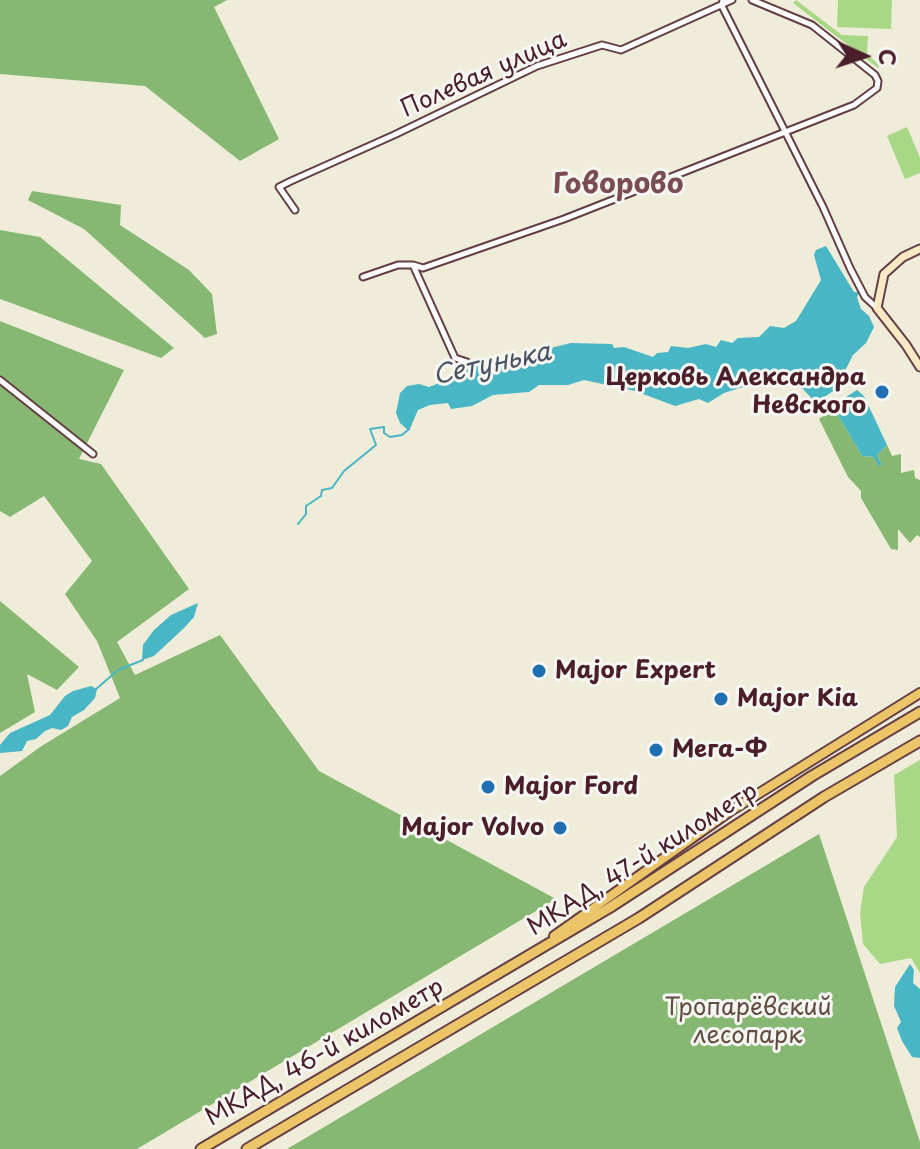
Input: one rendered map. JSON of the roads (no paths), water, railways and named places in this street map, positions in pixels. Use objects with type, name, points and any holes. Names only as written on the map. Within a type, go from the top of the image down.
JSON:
[{"type":"highway","name":"МКАД, 47-й километр","points":[[470,990],[627,898],[759,809],[920,712]]},
{"type":"highway","name":"МКАД, 47-й километр","points":[[481,1012],[639,918],[811,805],[920,741]]},
{"type":"highway","name":"МКАД, 46-й километр","points":[[201,1149],[470,990]]},
{"type":"highway","name":"МКАД, 46-й километр","points":[[247,1149],[481,1012]]},
{"type":"main road","points":[[525,958],[729,812],[920,693]]},
{"type":"street","name":"Полевая улица","points":[[295,210],[279,187],[537,66],[602,45],[621,50],[732,0]]},
{"type":"street","points":[[363,277],[398,265],[423,268],[564,219],[854,105],[878,86],[875,75],[812,25],[752,0]]},
{"type":"street","points":[[723,3],[865,297],[877,308],[920,367]]},
{"type":"street","points":[[877,308],[884,274],[903,257],[920,249]]},
{"type":"street","points":[[413,265],[455,358],[467,362]]},
{"type":"street","points":[[0,380],[93,454]]},
{"type":"water","points":[[826,246],[854,292],[859,292],[857,297],[861,309],[874,327],[866,343],[853,355],[836,389],[823,398],[813,400],[803,389],[787,382],[749,385],[724,393],[708,403],[699,399],[675,406],[635,391],[584,380],[568,385],[539,385],[529,392],[493,395],[472,406],[451,409],[448,403],[430,405],[418,410],[409,431],[400,423],[396,413],[400,393],[407,386],[419,384],[429,387],[442,382],[467,364],[571,343],[612,344],[614,348],[624,347],[653,357],[657,353],[668,352],[671,346],[688,348],[706,344],[716,347],[721,340],[732,343],[738,338],[759,337],[770,326],[784,328],[796,321],[821,280],[814,255],[816,250]]},
{"type":"water","points":[[857,390],[864,396],[887,445],[877,455],[882,465],[879,466],[874,457],[862,456],[834,408],[835,404]]},
{"type":"water","points":[[198,603],[194,617],[184,628],[154,656],[142,660],[143,645],[154,630],[171,615]]},
{"type":"water","points":[[91,686],[97,689],[95,698],[72,717],[68,726],[61,730],[52,728],[45,731],[36,739],[27,741],[22,751],[0,753],[0,745],[10,733],[50,715],[73,691]]},
{"type":"water","points":[[910,964],[914,970],[913,983],[920,989],[920,1058],[912,1057],[902,1041],[897,1028],[901,1022],[894,1006],[895,987]]},
{"type":"waterway","name":"Сетунька","points":[[298,524],[306,514],[306,506],[321,496],[322,490],[332,488],[344,471],[376,445],[370,429],[384,427],[384,433],[390,437],[402,435],[409,429]]},
{"type":"waterway","name":"Сетунька","points":[[95,690],[118,670],[143,660]]},
{"type":"place","name":"Церковь Александра Невского","points":[[882,392]]},
{"type":"place","name":"Major Expert","points":[[539,671]]},
{"type":"place","name":"Major Kia","points":[[721,699]]},
{"type":"place","name":"Мега-Ф","points":[[656,750]]},
{"type":"place","name":"Major Ford","points":[[488,787]]},
{"type":"place","name":"Major Volvo","points":[[560,828]]},
{"type":"district","name":"Говорово","points":[[618,185]]},
{"type":"park label","name":"Тропарёвский лесопарк","points":[[748,1022]]}]
